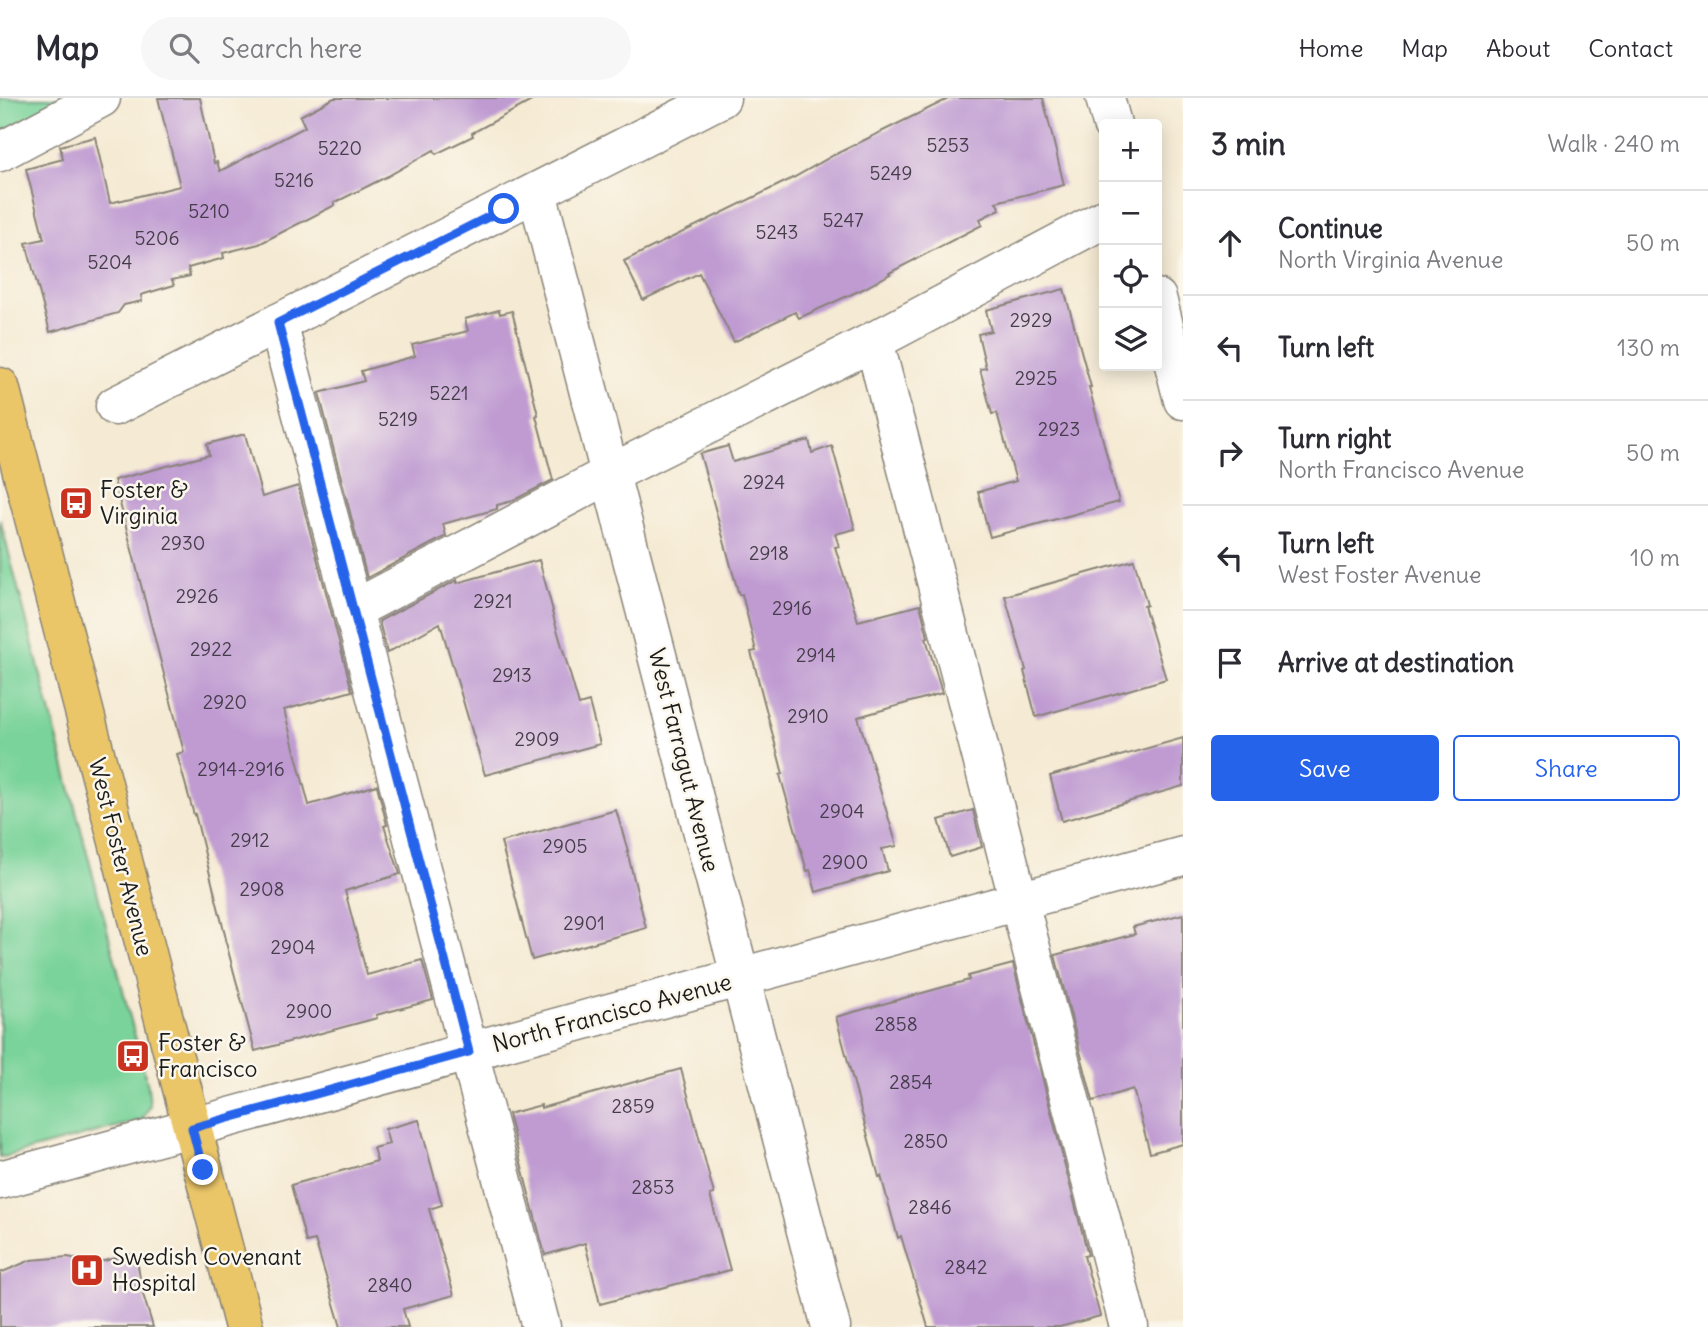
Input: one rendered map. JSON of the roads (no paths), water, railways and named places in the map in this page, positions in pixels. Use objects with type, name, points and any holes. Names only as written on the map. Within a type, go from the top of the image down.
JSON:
[{"type":"main road","name":"West Foster Avenue","points":[[0,387],[244,1327]]},
{"type":"street","points":[[0,152],[101,98]]},
{"type":"street","points":[[115,406],[721,98]]},
{"type":"street","points":[[1105,98],[1111,119]]},
{"type":"street","name":"West Farragut Avenue","points":[[537,192],[831,1327]]},
{"type":"street","points":[[353,611],[610,474],[874,341],[1099,222]]},
{"type":"street","points":[[1160,308],[1183,400]]},
{"type":"street","points":[[278,323],[541,1327]]},
{"type":"street","points":[[874,341],[1129,1327]]},
{"type":"street","name":"North Francisco Avenue","points":[[0,1180],[1183,856]]},
{"type":"place","name":"Foster & Virginia","points":[[76,503]]},
{"type":"place","name":"Foster & Francisco","points":[[133,1056]]},
{"type":"place","name":"Swedish Covenant Hospital","points":[[87,1270]]}]
